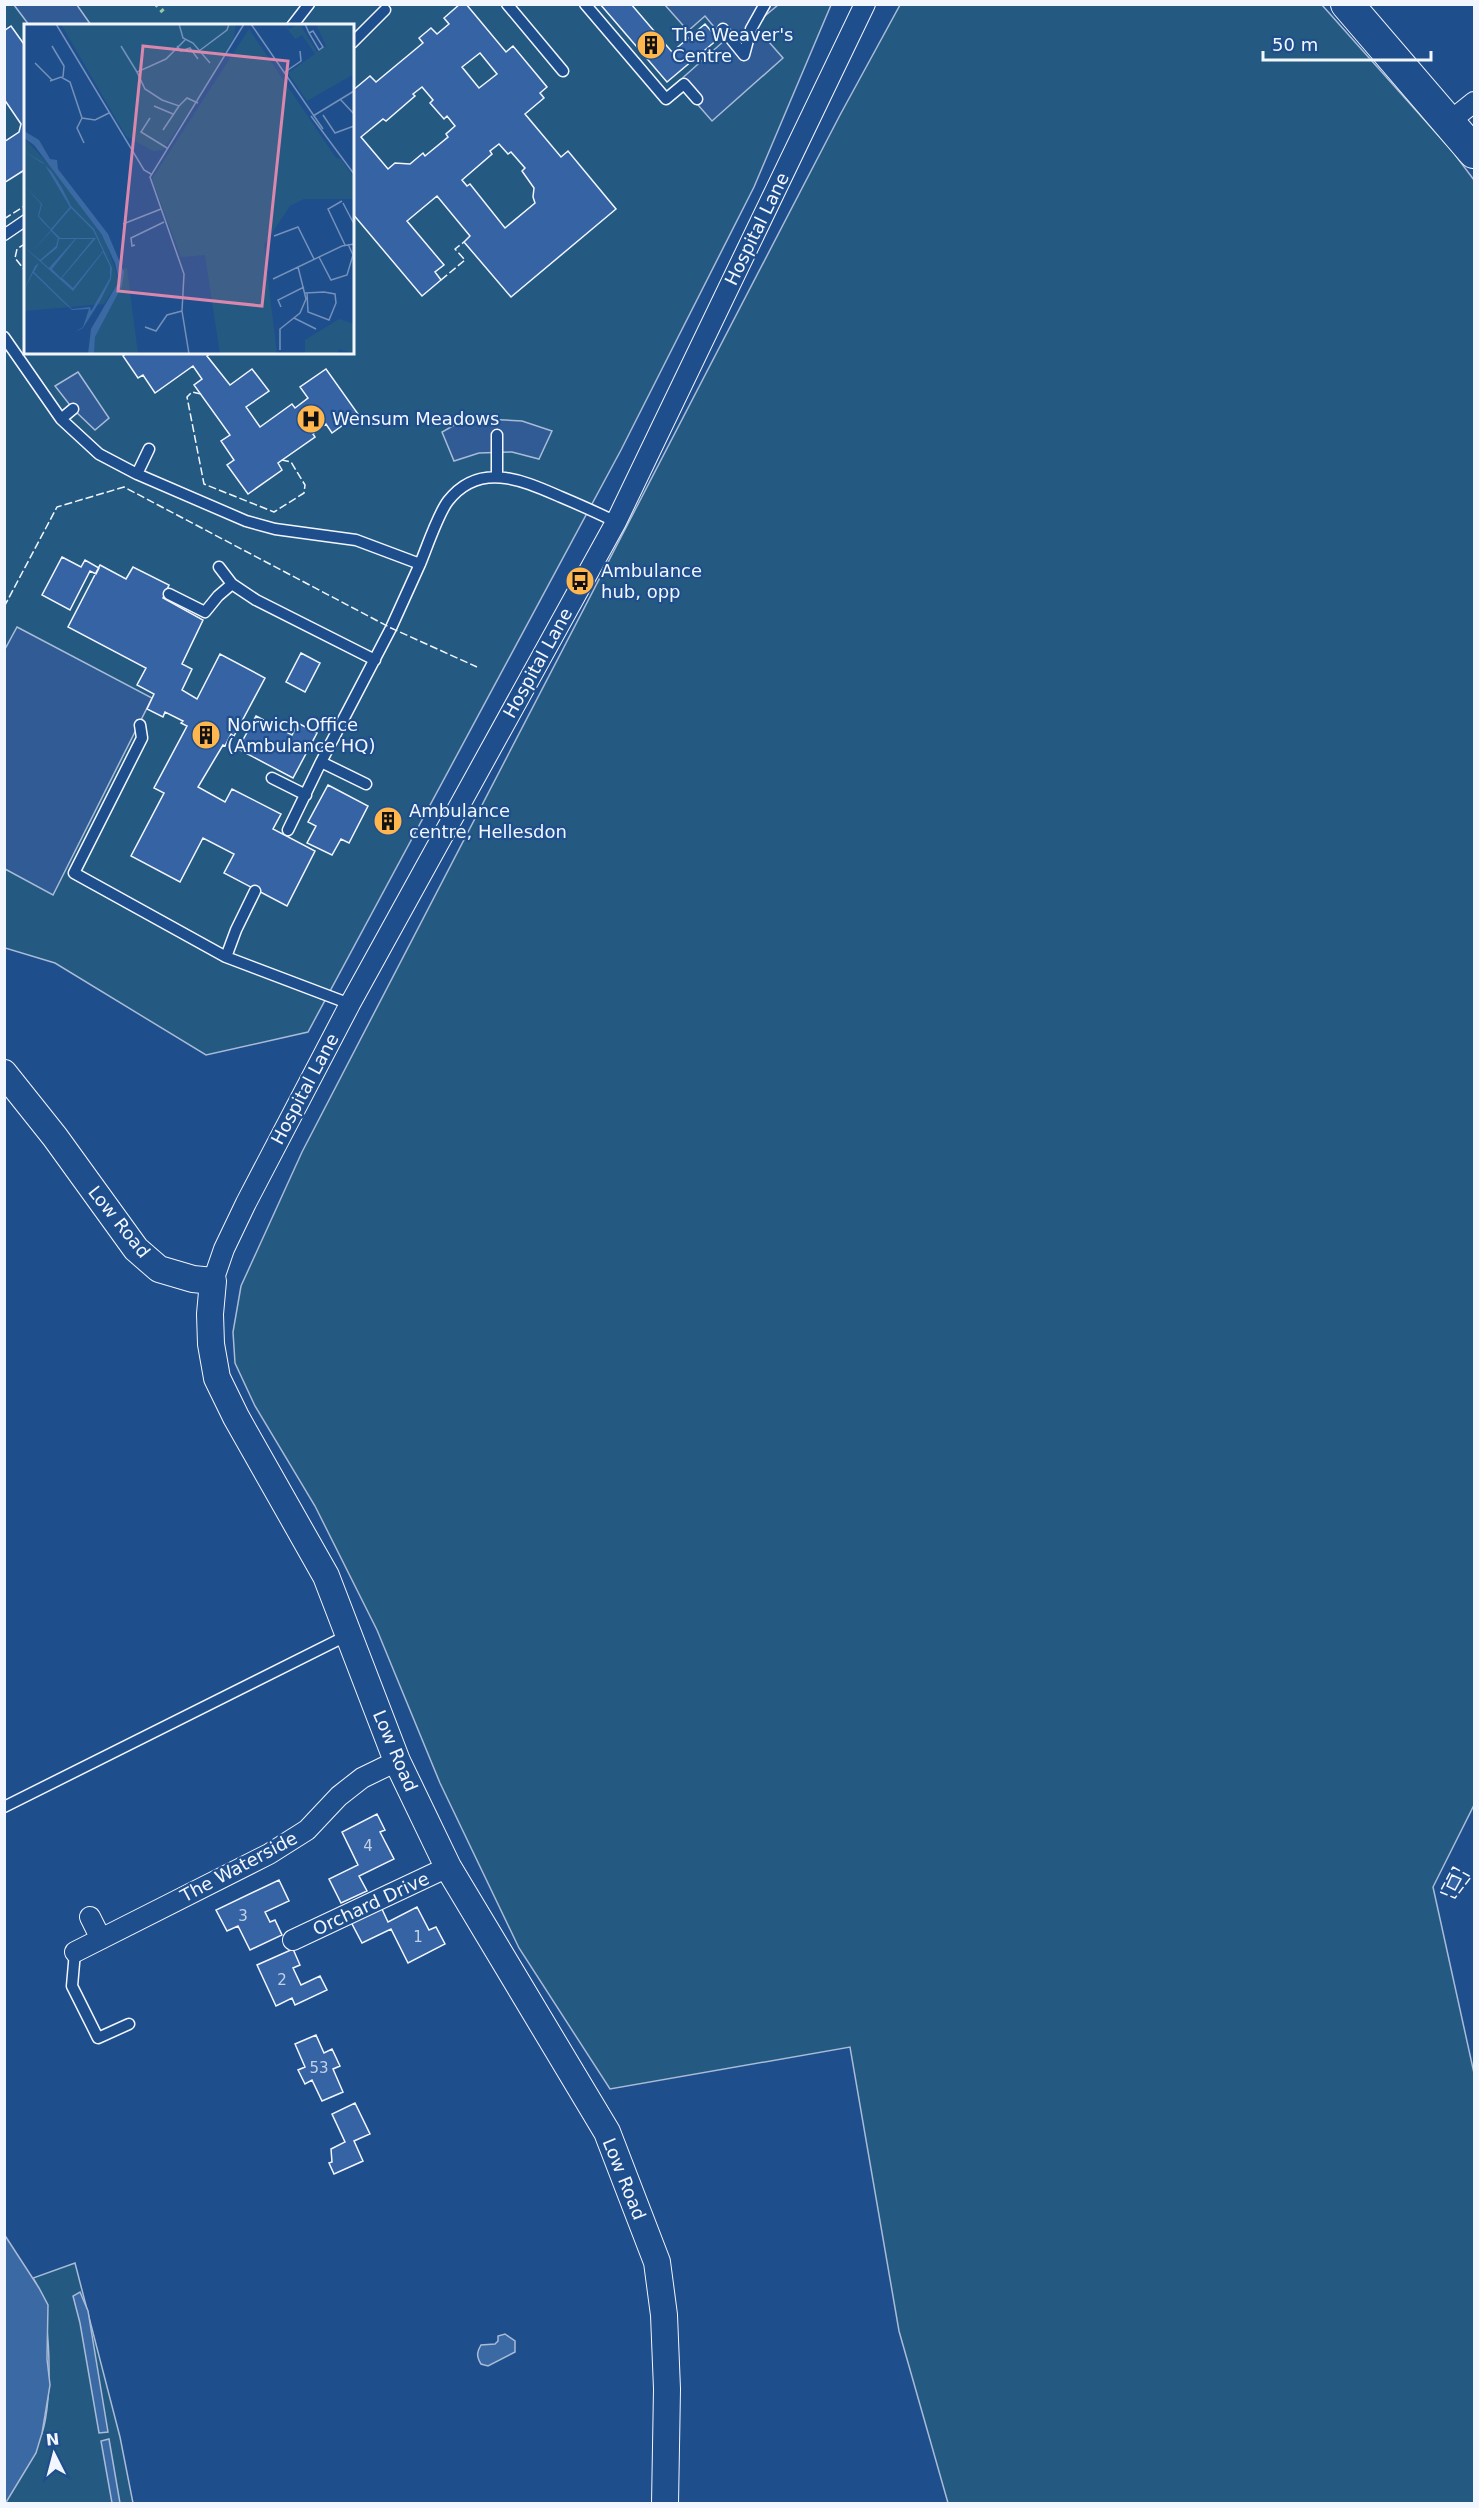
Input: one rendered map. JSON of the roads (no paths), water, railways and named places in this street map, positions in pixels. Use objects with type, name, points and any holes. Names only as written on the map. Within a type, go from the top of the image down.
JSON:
[{"type":"main road","points":[[1347,4],[1474,152]]},
{"type":"street","name":"Hospital Lane","points":[[213,1281],[224,1249],[246,1203],[350,1004],[616,522],[865,4]]},
{"type":"street","points":[[1449,122],[1474,102]]},
{"type":"street","name":"Low Road","points":[[4,1073],[55,1137],[136,1249],[159,1269],[193,1279],[213,1281],[210,1314],[211,1344],[217,1378],[236,1417],[326,1576],[397,1761],[448,1867],[606,2132],[657,2262],[664,2315],[665,2504]]},
{"type":"street","name":"The Waterside","points":[[75,1952],[269,1854],[307,1830],[339,1796],[362,1778],[397,1761]]},
{"type":"street","name":"Orchard Drive","points":[[293,1940],[448,1867]]},
{"type":"street","points":[[90,1917],[101,1939]]},
{"type":"lane","points":[[294,24],[309,4]]},
{"type":"lane","points":[[507,4],[563,71]]},
{"type":"lane","points":[[585,4],[666,99],[684,84],[697,99]]},
{"type":"lane","points":[[723,29],[744,55],[751,28],[765,4]]},
{"type":"lane","points":[[354,41],[385,6]]},
{"type":"lane","points":[[4,235],[24,221]]},
{"type":"lane","points":[[4,337],[61,419],[99,454],[137,474],[246,521],[275,530],[356,540],[420,564]]},
{"type":"lane","points":[[61,419],[73,410]]},
{"type":"lane","points":[[497,435],[497,477]]},
{"type":"lane","points":[[137,474],[148,449]]},
{"type":"lane","points":[[288,830],[375,660],[447,502],[462,487],[480,479],[497,477],[520,479],[616,522]]},
{"type":"lane","points":[[219,567],[231,584],[256,600],[375,660]]},
{"type":"lane","points":[[169,594],[205,612],[231,584]]},
{"type":"lane","points":[[140,725],[142,738],[74,873],[226,957],[350,1004]]},
{"type":"lane","points":[[321,762],[366,784]]},
{"type":"lane","points":[[272,778],[306,795]]},
{"type":"lane","points":[[226,957],[255,891]]},
{"type":"lane","points":[[4,1807],[348,1635]]},
{"type":"lane","points":[[75,1952],[72,1986],[98,2038],[129,2024]]},
{"type":"place","name":"The Weaver's Centre","points":[[651,45]]},
{"type":"place","name":"Wensum Meadows","points":[[311,419]]},
{"type":"place","name":"Ambulance hub, opp","points":[[580,581]]},
{"type":"place","name":"Norwich Office (Ambulance HQ)","points":[[206,735]]},
{"type":"place","name":"Ambulance centre, Hellesdon","points":[[388,821]]}]
